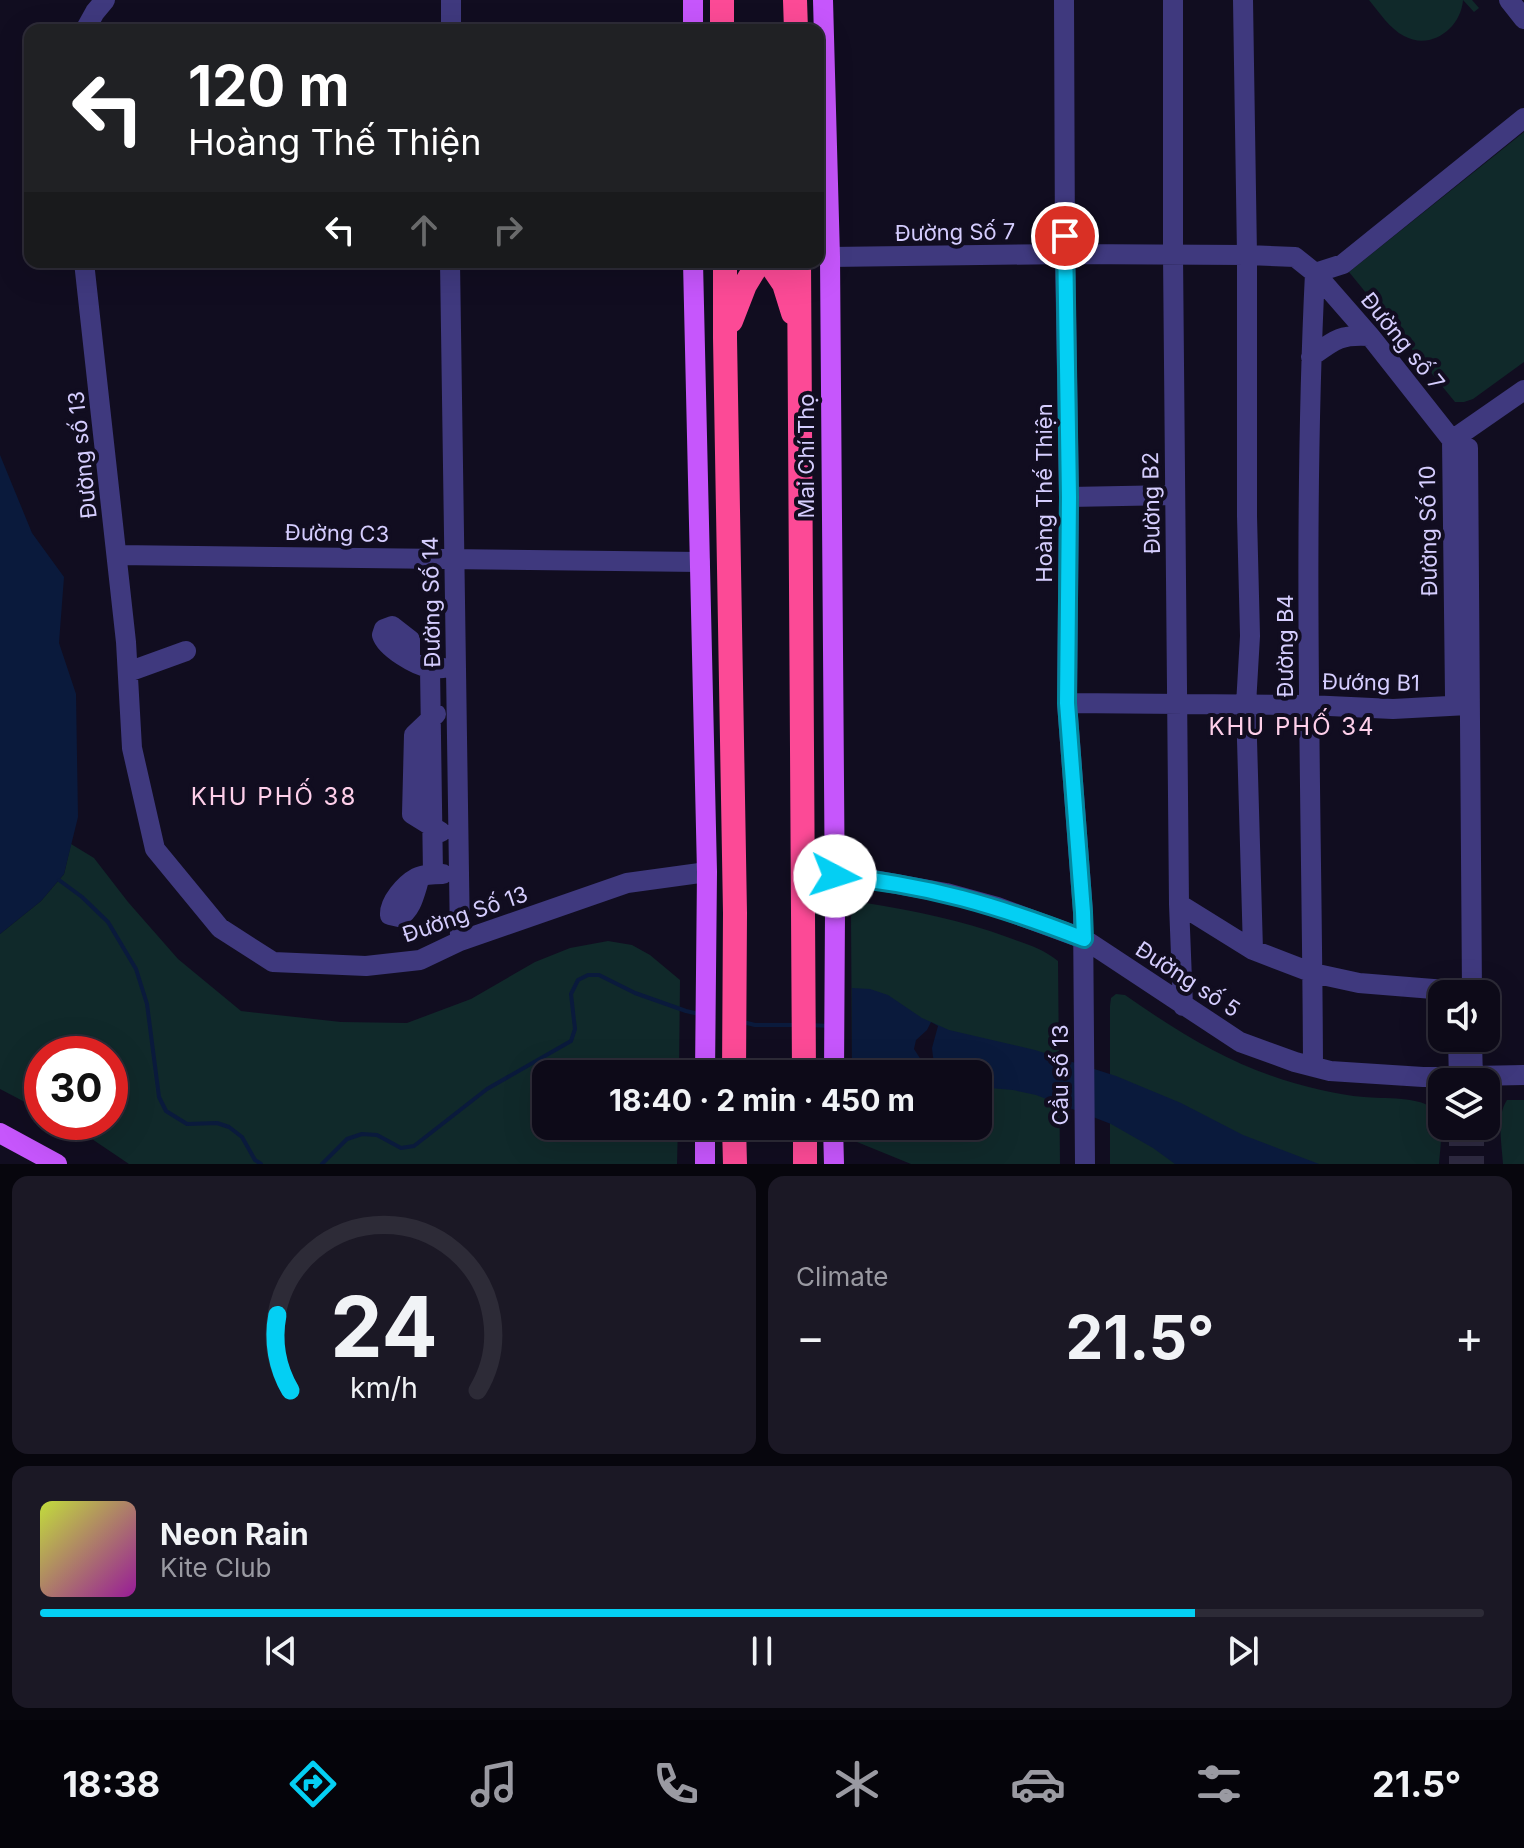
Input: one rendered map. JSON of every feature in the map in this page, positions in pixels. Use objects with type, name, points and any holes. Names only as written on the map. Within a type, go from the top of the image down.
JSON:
[{"type":"highway","points":[[722,0],[722,24]]},
{"type":"highway","points":[[795,0],[796,24]]},
{"type":"highway","points":[[725,268],[735,913],[734,1060]]},
{"type":"highway","points":[[725,338],[740,295],[756,268]]},
{"type":"highway","points":[[773,268],[784,284],[800,338]]},
{"type":"highway","name":"Mai Chí Thọ","points":[[799,268],[804,1060]]},
{"type":"highway","points":[[734,1140],[735,1164]]},
{"type":"highway","points":[[805,1140],[805,1164]]},
{"type":"main road","points":[[693,0],[693,24]]},
{"type":"main road","name":"Mai Chí Thọ","points":[[823,0],[823,24]]},
{"type":"main road","name":"Mai Chí Thọ","points":[[824,257],[835,876],[834,1060]]},
{"type":"main road","points":[[693,268],[707,872],[705,1060]]},
{"type":"main road","points":[[0,1133],[57,1164]]},
{"type":"main road","points":[[705,1140],[705,1164]]},
{"type":"main road","points":[[833,1140],[834,1164]]},
{"type":"street","points":[[88,24],[105,0]]},
{"type":"street","points":[[451,0],[451,24]]},
{"type":"street","name":"Hoàng Thế Thiện","points":[[1064,0],[1069,497],[1067,703],[1083,912],[1084,986]]},
{"type":"street","name":"Đường B2","points":[[1173,0],[1179,904],[1183,1006]]},
{"type":"street","points":[[1243,0],[1250,636],[1246,705],[1253,950]]},
{"type":"street","points":[[1509,0],[1524,19]]},
{"type":"street","points":[[1315,273],[1343,264],[1524,118]]},
{"type":"street","name":"Đường Số 7","points":[[824,257],[1247,255],[1295,257],[1315,273]]},
{"type":"street","name":"Đường số 13","points":[[85,268],[126,642]]},
{"type":"street","name":"Đường Số 14","points":[[450,268],[460,941]]},
{"type":"street","name":"Đường số 7","points":[[1315,273],[1370,336],[1452,440]]},
{"type":"street","name":"Đường B4","points":[[1313,1067],[1308,705],[1311,357],[1315,273]]},
{"type":"street","points":[[1311,357],[1332,341],[1350,334],[1370,336]]},
{"type":"street","points":[[1452,440],[1524,390]]},
{"type":"street","name":"Đường Số 10","points":[[1452,440],[1462,705],[1463,980]]},
{"type":"street","points":[[1069,497],[1175,495]]},
{"type":"street","name":"Đường C3","points":[[117,555],[700,562]]},
{"type":"street","name":"Đường Số 13","points":[[126,642],[132,748],[155,849],[220,928],[273,962],[366,966],[420,960],[460,941],[627,883],[707,872]]},
{"type":"street","points":[[128,672],[186,651]]},
{"type":"street","points":[[410,660],[430,668],[456,668]]},
{"type":"street","points":[[430,668],[431,719]]},
{"type":"street","points":[[456,694],[414,735],[412,814],[459,844]]},
{"type":"street","name":"Đướng B1","points":[[1067,703],[1308,705],[1393,709],[1462,705]]},
{"type":"street","points":[[432,827],[426,875],[459,875]]},
{"type":"street","name":"Đường số 5","points":[[835,876],[946,893],[997,907],[1084,939],[1240,1042],[1273,1055],[1330,1071],[1428,1077]]},
{"type":"street","points":[[1179,904],[1253,950],[1313,973],[1359,983],[1428,990]]},
{"type":"street","name":"Cầu số 13","points":[[1084,986],[1085,1164]]},
{"type":"street","name":"Đường số 5","points":[[1500,1077],[1524,1075]]},
{"type":"green space","points":[[1369,0],[1463,0],[1451,28],[1434,39],[1424,41],[1399,33]]},
{"type":"green space","points":[[1463,0],[1472,0],[1479,8],[1474,12]]},
{"type":"green space","points":[[1524,132],[1524,362],[1473,399],[1455,402],[1349,272]]},
{"type":"green space","points":[[71,844],[94,858],[178,959],[241,1011],[341,1022],[407,1023],[471,999],[535,962],[570,948],[608,941],[632,945],[650,955],[680,980],[679,1060],[532,1060],[532,1140],[678,1140],[677,1164],[129,1164],[93,1140],[128,1140],[128,1036],[24,1036],[24,1102],[0,1089],[0,934],[41,901],[64,874]]},
{"type":"green space","points":[[866,903],[920,913],[973,926],[1034,947],[1058,961],[1060,1164],[911,1164],[857,1142],[992,1140],[992,1060],[852,1060],[851,916],[860,905]]},
{"type":"green space","points":[[1116,994],[1125,995],[1218,1053],[1293,1083],[1359,1097],[1421,1102],[1428,1106],[1428,1140],[1441,1140],[1439,1164],[1110,1164],[1111,998]]},
{"type":"green space","points":[[1507,1100],[1524,1100],[1524,1164],[1503,1164],[1501,1122]]},
{"type":"water","points":[[0,455],[32,533],[64,577],[59,643],[76,694],[78,817],[64,874],[41,901],[0,934]]},
{"type":"water","points":[[852,988],[870,989],[888,995],[922,1018],[949,1030],[1035,1050],[1116,1076],[1181,1103],[1243,1135],[1319,1164],[1175,1164],[1111,1124],[1036,1095],[992,1088],[992,1060],[852,1060]]},
{"type":"pier","points":[[931,1022],[938,1026],[932,1048],[933,1060],[921,1060],[914,1049],[916,1040]]},
{"type":"waterway","points":[[59,880],[108,922],[136,969],[147,1004],[159,1097],[166,1111],[187,1124],[217,1123],[229,1127],[242,1137],[255,1160],[261,1164]]},
{"type":"waterway","points":[[322,1164],[347,1139],[362,1134],[377,1135],[401,1148],[414,1146],[487,1089],[571,1041],[575,1029],[571,994],[578,980],[588,975],[599,975],[635,993],[699,1014]]},
{"type":"waterway","points":[[743,1022],[794,1025]]},
{"type":"waterway","points":[[810,1025],[830,1026]]},
{"type":"tunnel","points":[[1459,1140],[1459,1164]]},
{"type":"tunnel","points":[[1474,1140],[1474,1164]]},
{"type":"district","name":"KHU PHỐ 34","points":[[1292,726]]},
{"type":"district","name":"KHU PHỐ 38","points":[[274,796]]},
{"type":"route","points":[[835,876],[946,893],[997,907],[1084,939],[1067,703],[1069,497],[1065,236]]}]
